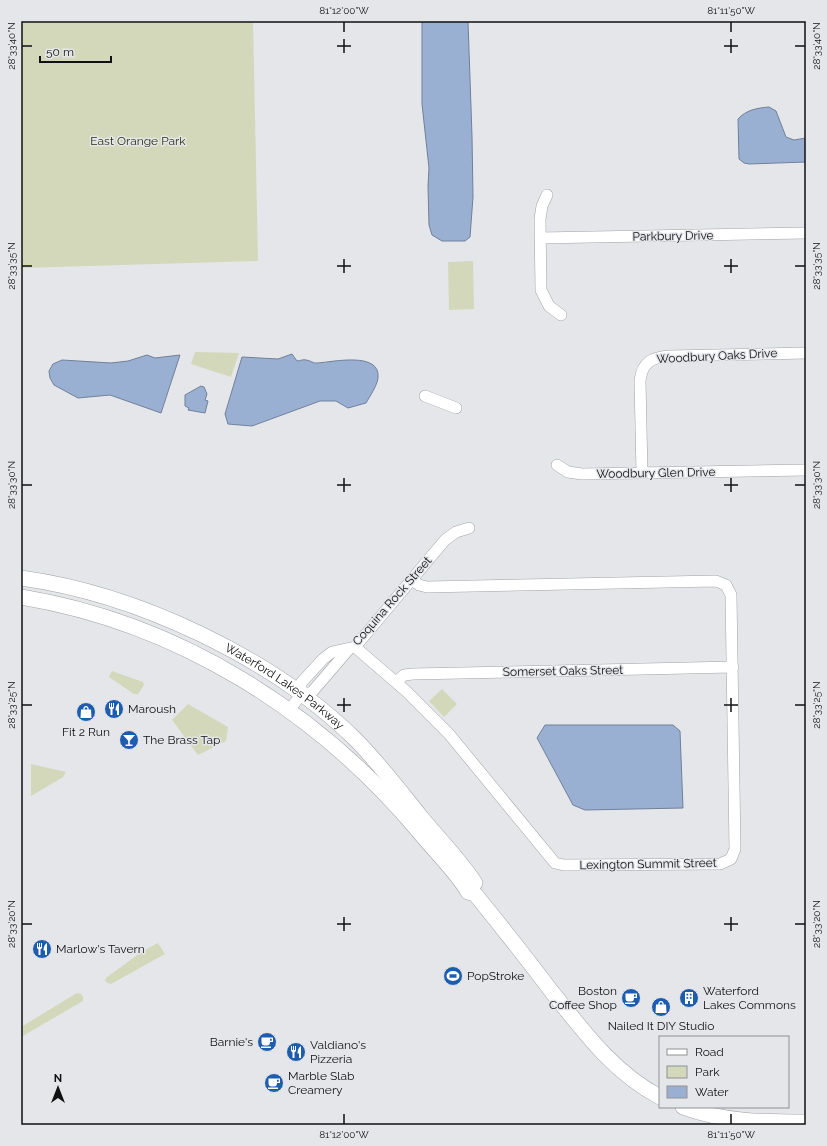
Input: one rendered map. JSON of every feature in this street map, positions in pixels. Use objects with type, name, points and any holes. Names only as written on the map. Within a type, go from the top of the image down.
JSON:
[{"type":"street","points":[[547,195],[540,212],[542,295],[549,306],[561,315]]},
{"type":"street","name":"Parkbury Drive","points":[[540,238],[806,233]]},
{"type":"street","name":"Woodbury Oaks Drive","points":[[642,473],[640,381],[642,369],[650,360],[670,356],[806,353]]},
{"type":"street","points":[[425,396],[456,408]]},
{"type":"street","name":"Woodbury Glen Drive","points":[[557,464],[568,472],[575,474],[806,470]]},
{"type":"street","name":"Coquina Rock Street","points":[[289,710],[301,695],[301,683],[323,659],[332,652],[352,648],[450,536],[469,528]]},
{"type":"street","name":"Waterford Lakes Parkway","points":[[21,578],[76,589],[128,604],[191,630],[247,660],[301,695],[342,727],[373,758],[473,881],[476,886],[475,894]]},
{"type":"street","name":"Lexington Summit Street","points":[[352,648],[396,682],[458,743],[555,863],[564,865],[720,864],[731,859],[735,849],[733,667],[731,595],[726,585],[721,581],[428,587],[419,585],[412,580]]},
{"type":"street","points":[[71,607],[76,589]]},
{"type":"street","name":"Waterford Lakes Parkway","points":[[21,597],[71,607],[132,626],[186,649],[238,676],[289,710],[329,741],[369,778],[414,825],[468,892],[475,894],[593,1043],[638,1084],[659,1096]]},
{"type":"street","name":"Somerset Oaks Street","points":[[396,682],[404,676],[413,674],[733,667]]},
{"type":"street","points":[[686,1108],[710,1116],[732,1120],[806,1122]]},
{"type":"green space","name":"East Orange Park","points":[[21,21],[253,21],[258,261],[21,268]]},
{"type":"green space","points":[[473,261],[474,309],[449,310],[448,262]]},
{"type":"green space","points":[[195,352],[239,353],[231,377],[191,364]]},
{"type":"green space","points":[[112,671],[143,682],[144,685],[138,694],[134,694],[109,677]]},
{"type":"green space","points":[[442,689],[457,704],[444,717],[429,701]]},
{"type":"green space","points":[[188,704],[228,727],[226,741],[198,755],[172,720]]},
{"type":"green space","points":[[31,764],[66,772],[63,777],[31,796]]},
{"type":"green space","points":[[158,943],[165,954],[111,984],[106,982],[105,980],[107,977],[143,951]]},
{"type":"green space","points":[[77,993],[81,994],[83,1001],[21,1037],[21,1027]]},
{"type":"water","points":[[422,21],[468,21],[473,197],[470,237],[465,241],[442,241],[432,235],[429,225],[429,168],[422,104]]},
{"type":"water","points":[[769,107],[776,111],[786,137],[794,140],[806,138],[806,162],[749,164],[744,163],[739,159],[738,119],[745,113],[752,110]]},
{"type":"water","points":[[292,354],[297,361],[307,360],[316,363],[344,360],[364,361],[372,364],[377,370],[378,378],[366,403],[348,408],[336,401],[320,401],[252,426],[228,424],[225,414],[242,357],[278,359]]},
{"type":"water","points":[[147,355],[155,358],[180,355],[161,413],[110,395],[78,398],[54,385],[50,378],[49,371],[53,364],[62,360],[111,363],[128,361]]},
{"type":"water","points":[[201,386],[204,387],[207,394],[205,400],[208,401],[205,413],[188,410],[189,408],[185,406],[185,395]]},
{"type":"water","points":[[545,725],[673,725],[680,731],[683,808],[585,810],[573,805],[537,738]]},
{"type":"place","name":"Maroush","points":[[114,709]]},
{"type":"place","name":"Fit 2 Run","points":[[86,712]]},
{"type":"place","name":"The Brass Tap","points":[[129,740]]},
{"type":"place","name":"Marlow's Tavern","points":[[42,949]]},
{"type":"place","name":"PopStroke","points":[[453,976]]},
{"type":"place","name":"Boston Coffee Shop","points":[[631,998]]},
{"type":"place","name":"Waterford Lakes Commons","points":[[689,998]]},
{"type":"place","name":"Nailed It DIY Studio","points":[[661,1007]]},
{"type":"place","name":"Barnie's","points":[[267,1042]]},
{"type":"place","name":"Valdiano's Pizzeria","points":[[296,1052]]},
{"type":"place","name":"Marble Slab Creamery","points":[[274,1083]]}]
